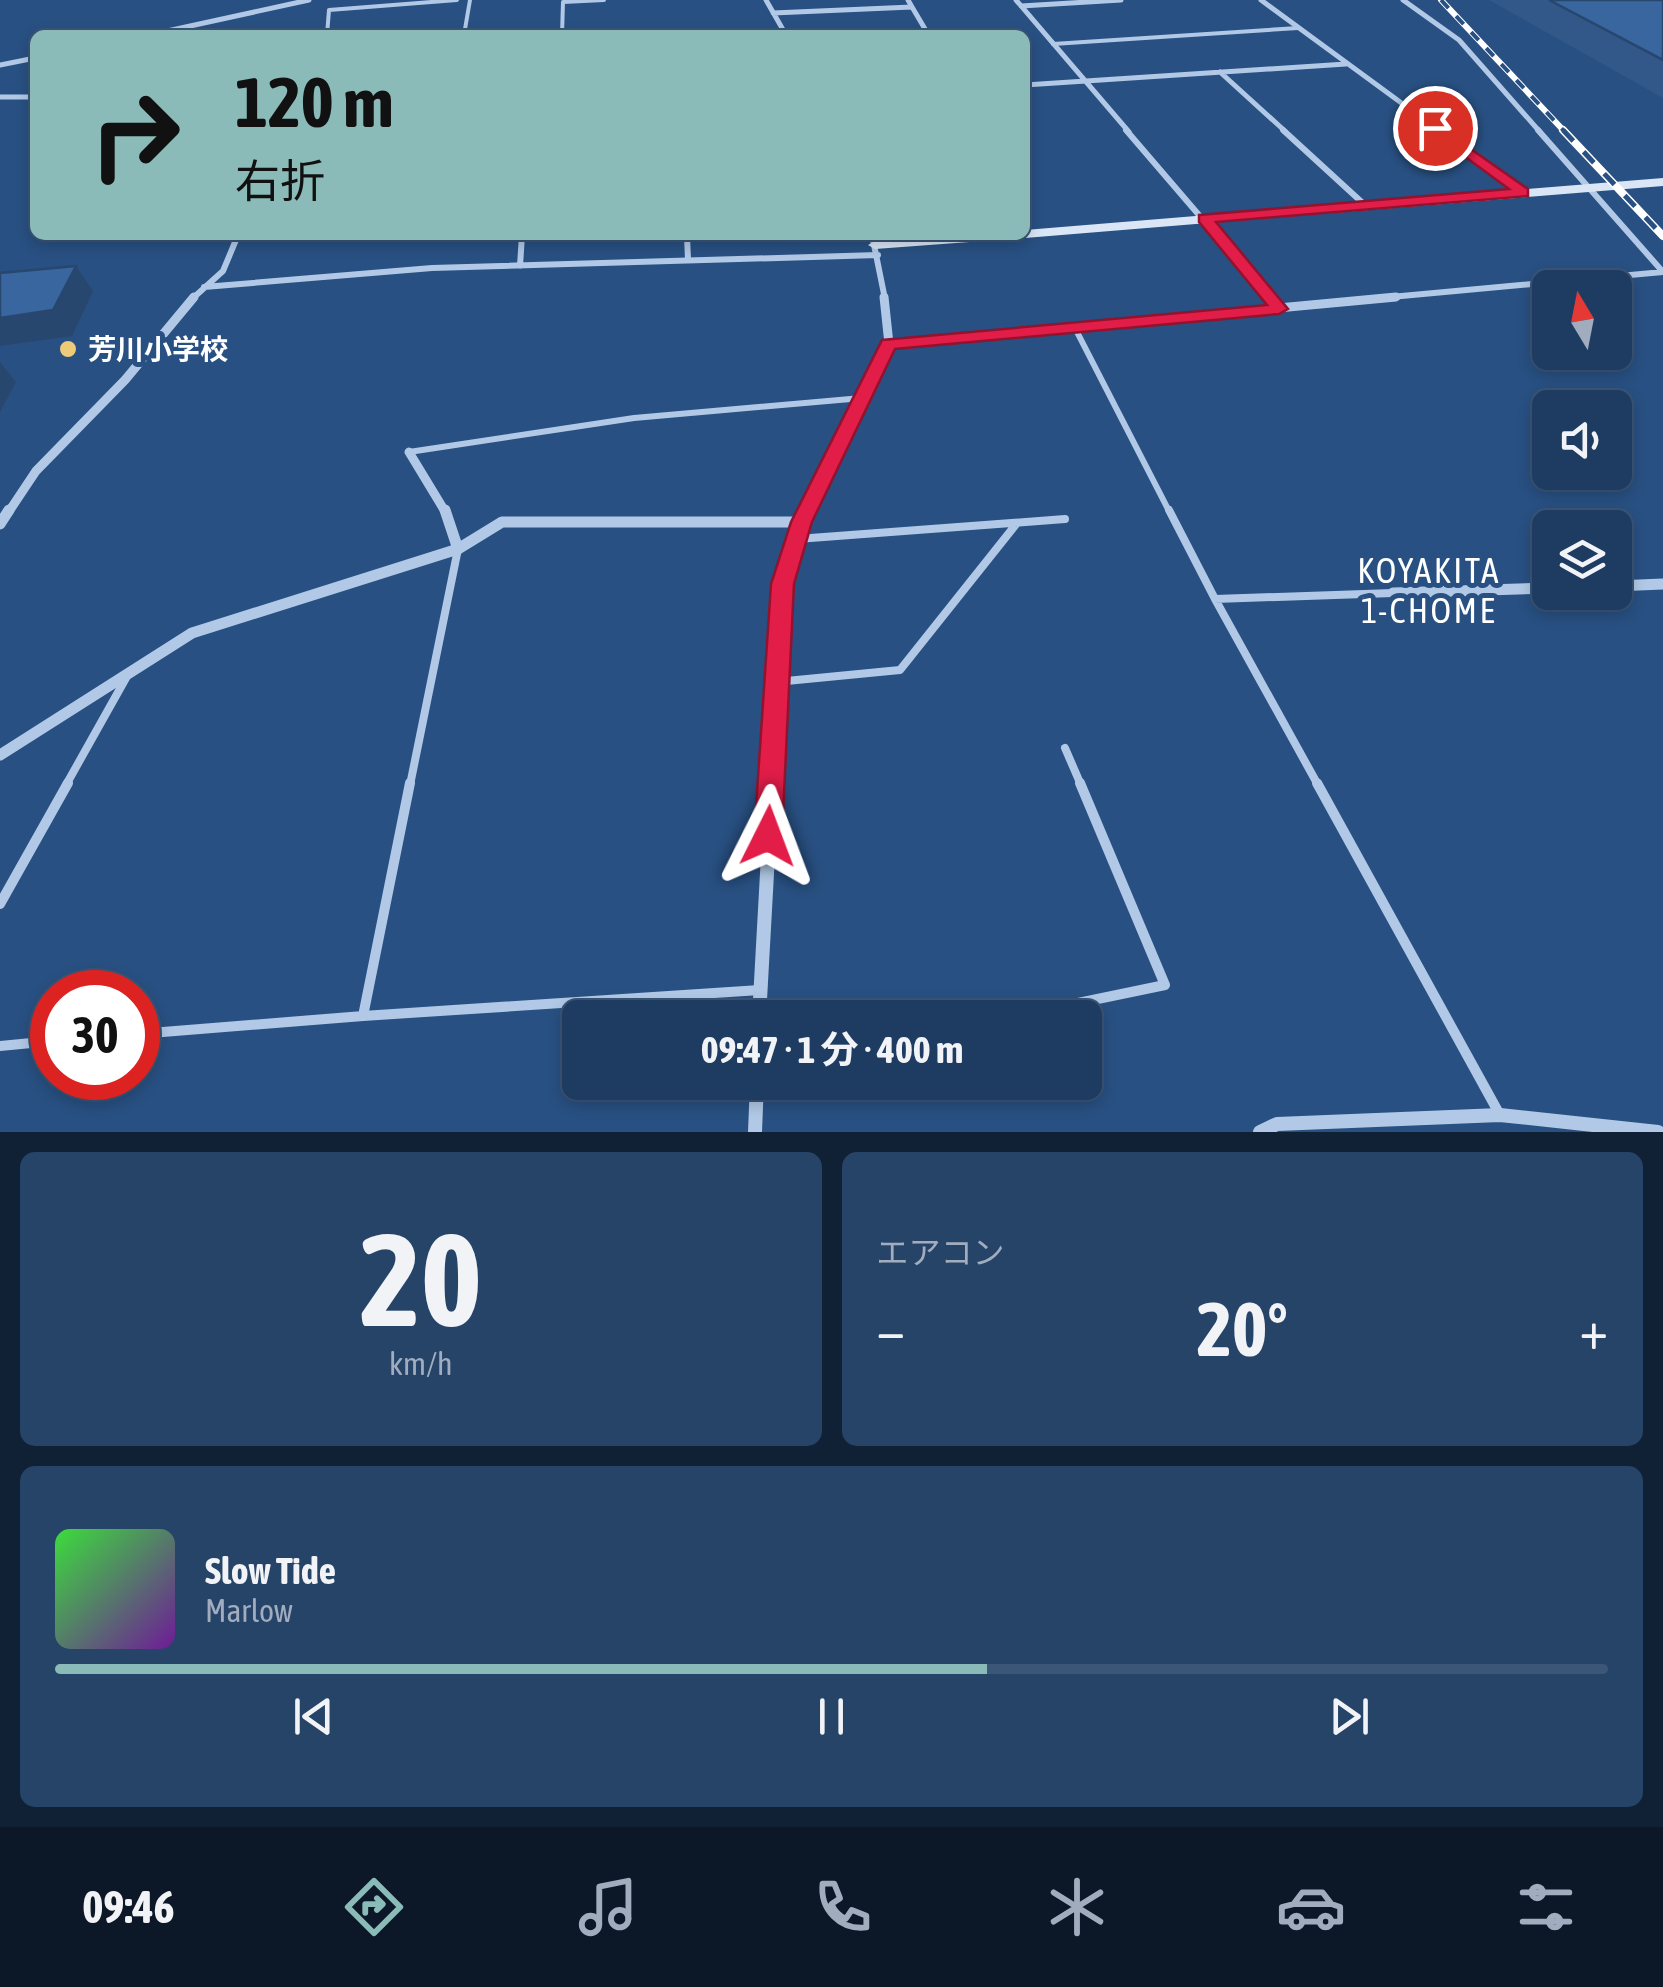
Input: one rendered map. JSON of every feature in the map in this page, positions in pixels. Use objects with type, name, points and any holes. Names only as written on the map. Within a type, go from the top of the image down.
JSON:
[{"type":"street","points":[[287,6],[293,0]]},
{"type":"street","points":[[173,30],[309,0]]},
{"type":"street","points":[[766,0],[783,30]]},
{"type":"street","points":[[1018,3],[1121,0]]},
{"type":"street","points":[[1261,0],[1522,192]]},
{"type":"street","points":[[1403,0],[1459,40],[1663,272]]},
{"type":"street","points":[[1018,3],[1279,309]]},
{"type":"street","points":[[773,12],[910,4],[926,30]]},
{"type":"street","points":[[0,66],[30,59]]},
{"type":"street","points":[[1030,84],[1347,64]]},
{"type":"street","points":[[1220,72],[1366,206]]},
{"type":"street","points":[[0,97],[30,97]]},
{"type":"street","points":[[1030,234],[1663,182]]},
{"type":"street","points":[[0,524],[36,471],[125,380],[181,308],[224,271],[236,240]]},
{"type":"street","points":[[520,266],[522,240]]},
{"type":"street","points":[[687,240],[688,260]]},
{"type":"street","points":[[204,288],[432,268],[688,260],[942,240]]},
{"type":"street","points":[[760,1000],[782,584],[802,522],[888,344],[891,331],[875,245]]},
{"type":"street","points":[[888,344],[1076,330],[1663,272]]},
{"type":"street","points":[[409,452],[442,500],[458,548]]},
{"type":"street","points":[[0,755],[192,633],[458,548],[502,522],[802,522]]},
{"type":"street","points":[[1632,585],[1663,584]]},
{"type":"street","points":[[1393,593],[1532,589]]},
{"type":"street","points":[[755,1132],[756,1100]]},
{"type":"street","points":[[1260,1132],[1277,1124],[1500,1115],[1658,1132]]},
{"type":"lane","points":[[328,30],[329,10],[457,0]]},
{"type":"lane","points":[[465,30],[470,0]]},
{"type":"lane","points":[[562,30],[563,2],[604,0]]},
{"type":"lane","points":[[1053,44],[1298,28]]},
{"type":"lane","points":[[1076,330],[1214,598],[1500,1115]]},
{"type":"lane","points":[[409,452],[516,430],[632,416],[862,398]]},
{"type":"lane","points":[[797,539],[1066,519]]},
{"type":"lane","points":[[776,682],[900,670],[1017,523]]},
{"type":"lane","points":[[362,1016],[458,548]]},
{"type":"lane","points":[[1214,598],[1393,593]]},
{"type":"lane","points":[[0,904],[126,678]]},
{"type":"lane","points":[[1065,748],[1166,985],[1093,1000]]},
{"type":"lane","points":[[160,1032],[760,990]]},
{"type":"lane","points":[[0,1046],[30,1044]]},
{"type":"building","points":[[1549,0],[1663,0],[1663,60]]},
{"type":"building","points":[[76,266],[53,310],[0,318],[0,273]]},
{"type":"railway","points":[[1441,0],[1565,132]]},
{"type":"railway","points":[[1563,130],[1663,236]]},
{"type":"place","name":"芳川小学校","points":[[68,349]]},
{"type":"district","name":"KOYAKITA 1-CHOME","points":[[1429,591]]},
{"type":"route","points":[[768,836],[782,584],[802,522],[888,344],[1279,309],[1204,218],[1522,192],[1435,128]]}]
